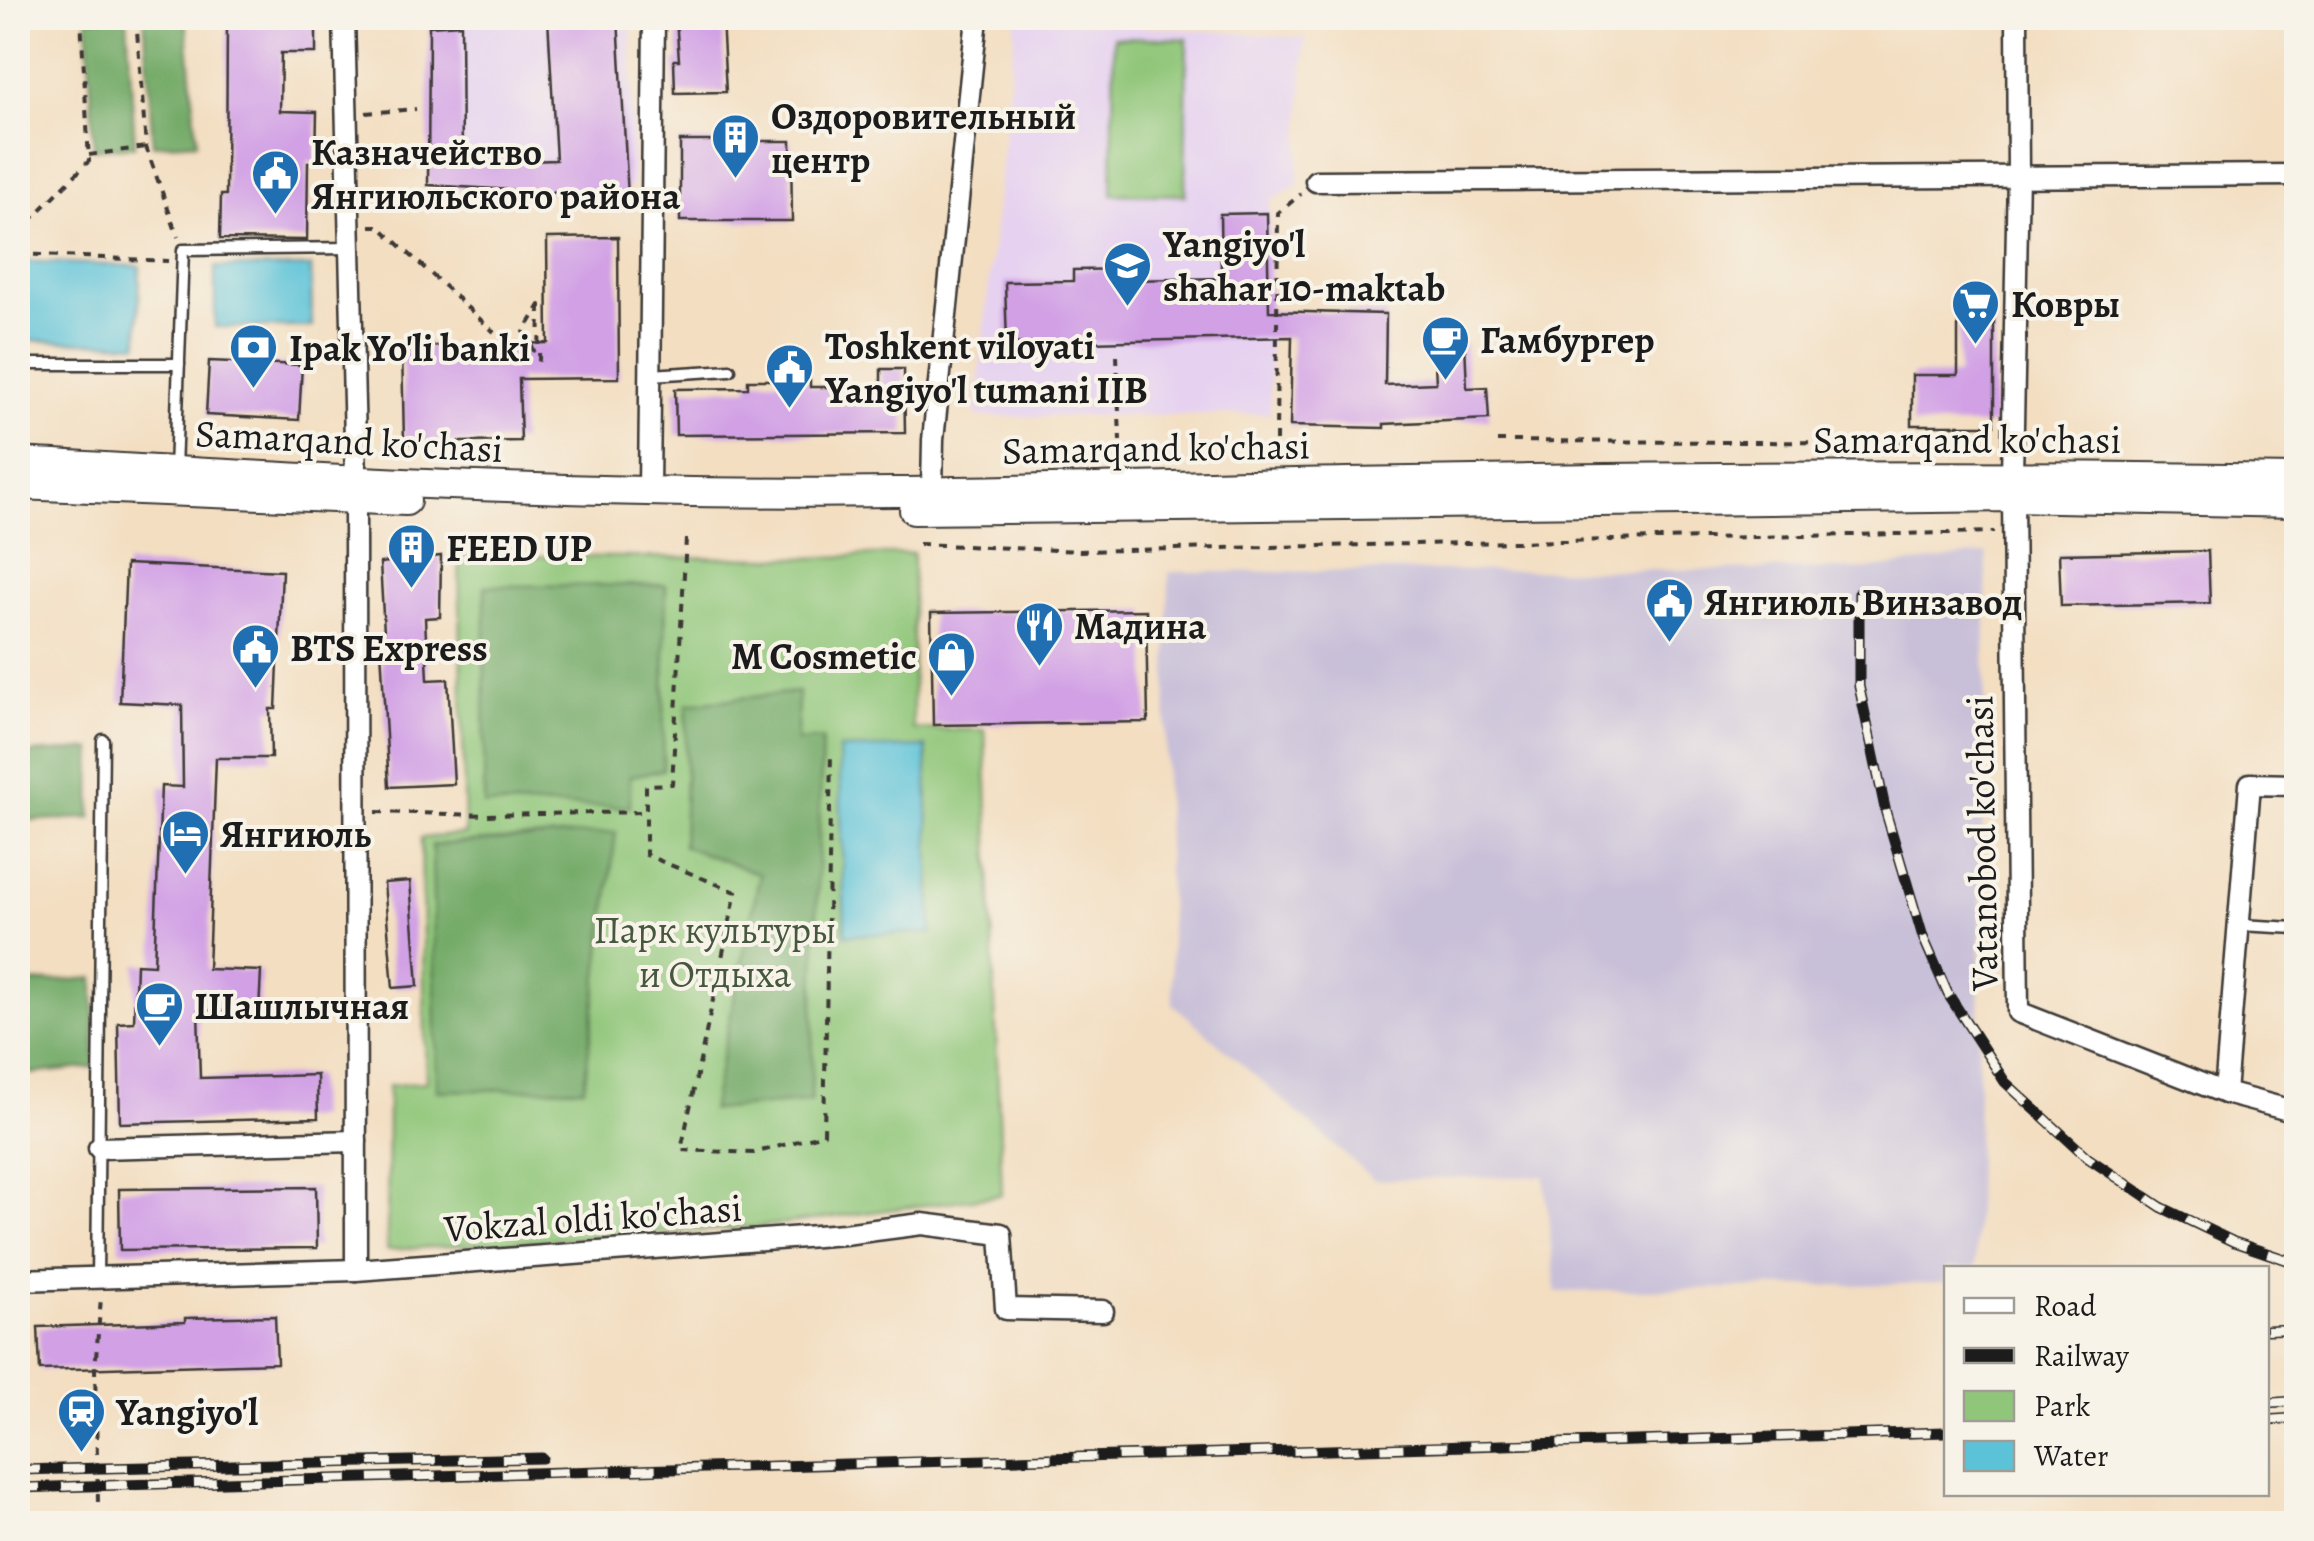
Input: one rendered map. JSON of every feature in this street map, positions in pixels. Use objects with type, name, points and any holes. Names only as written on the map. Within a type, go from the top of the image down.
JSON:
[{"type":"main road","name":"Samarqand ko'chasi","points":[[18,462],[175,471],[356,490],[658,508],[931,500],[2296,480]]},
{"type":"main road","name":"Samarqand ko'chasi","points":[[18,486],[649,492],[931,500]]},
{"type":"main road","name":"Samarqand ko'chasi","points":[[2013,486],[2296,503]]},
{"type":"street","points":[[344,18],[356,490],[356,1270]]},
{"type":"street","points":[[649,492],[654,18]]},
{"type":"street","points":[[931,500],[933,440],[976,18]]},
{"type":"street","name":"Vatanobod ko'chasi","points":[[2017,18],[2013,486],[2018,1012],[2225,1093],[2296,1112]]},
{"type":"street","points":[[1316,181],[2296,174]]},
{"type":"street","points":[[2225,1093],[2250,784],[2296,785]]},
{"type":"street","points":[[98,1148],[356,1141]]},
{"type":"street","name":"Vokzal oldi ko'chasi","points":[[18,1280],[356,1270],[844,1234],[922,1224],[1000,1234],[1006,1309],[1103,1311]]},
{"type":"lane","points":[[175,471],[183,256],[351,248]]},
{"type":"lane","points":[[18,364],[179,364]]},
{"type":"lane","points":[[650,375],[730,370]]},
{"type":"lane","points":[[101,1279],[98,1148],[102,740]]},
{"type":"lane","points":[[2238,925],[2296,928]]},
{"type":"path","points":[[18,233],[89,161],[81,18]]},
{"type":"path","points":[[18,254],[183,256],[146,147],[136,18]]},
{"type":"path","points":[[347,115],[416,109]]},
{"type":"path","points":[[88,155],[146,147]]},
{"type":"path","points":[[1276,441],[1278,213],[1316,181]]},
{"type":"path","points":[[379,226],[494,332]]},
{"type":"path","points":[[540,305],[539,360],[524,332],[540,305]]},
{"type":"path","points":[[1117,355],[1120,441]]},
{"type":"path","points":[[1497,441],[2013,443]]},
{"type":"path","points":[[919,544],[1080,551],[2014,532]]},
{"type":"path","points":[[686,538],[672,784],[646,786],[646,856],[736,892],[681,1150],[754,1154],[824,1134],[831,754]]},
{"type":"path","points":[[354,812],[646,812]]},
{"type":"path","points":[[98,1502],[95,1369],[101,1279]]},
{"type":"shaded area","points":[[438,18],[631,18],[633,187],[441,189]]},
{"type":"shaded area","name":"Yangiyo'l shahar 10-maktab","points":[[1016,18],[1305,38],[1298,184],[1270,202],[1270,414],[975,417]]},
{"type":"shaded area","points":[[1987,553],[1975,1266],[1944,1266],[1944,1283],[1556,1292],[1544,1176],[1374,1180],[1173,1004],[1165,791],[1169,572],[1873,569]]},
{"type":"green space","points":[[87,18],[127,18],[135,146],[94,149]]},
{"type":"green space","points":[[144,18],[186,18],[197,142],[153,145]]},
{"type":"green space","points":[[1114,37],[1187,39],[1185,195],[1112,194]]},
{"type":"green space","name":"Парк культуры и Отдыха","points":[[913,553],[913,729],[985,730],[1002,1195],[759,1227],[387,1250],[388,1086],[426,1082],[421,838],[465,834],[459,556],[809,558]]},
{"type":"green space","points":[[666,585],[663,770],[630,776],[630,807],[484,805],[485,586]]},
{"type":"green space","points":[[798,692],[797,741],[822,739],[811,1101],[711,1110],[760,874],[683,846],[687,704]]},
{"type":"green space","points":[[92,749],[91,818],[18,821],[18,754]]},
{"type":"green space","points":[[616,832],[584,1088],[437,1091],[432,845]]},
{"type":"green space","points":[[94,978],[95,1067],[18,1075],[18,984]]},
{"type":"water","points":[[18,261],[140,266],[138,344],[18,340]]},
{"type":"water","points":[[215,267],[311,267],[312,327],[215,327]]},
{"type":"water","points":[[926,747],[932,933],[845,935],[839,749]]},
{"type":"building","points":[[227,18],[316,18],[316,53],[281,53],[280,111],[317,112],[316,162],[308,162],[307,240],[220,239],[221,195],[226,195]]},
{"type":"building","points":[[548,18],[618,18],[628,197],[428,185],[429,26],[461,24],[462,163],[556,160]]},
{"type":"building","points":[[676,18],[722,18],[726,92],[675,93],[674,60],[679,60]]},
{"type":"building","name":"Оздоровительный центр","points":[[680,141],[791,141],[792,221],[680,221]]},
{"type":"building","points":[[1267,213],[1269,311],[1386,314],[1385,385],[1436,383],[1434,344],[1465,343],[1467,388],[1487,387],[1489,419],[1384,424],[1384,428],[1290,426],[1292,337],[1007,344],[1005,282],[1073,281],[1073,270],[1133,269],[1133,280],[1221,278],[1220,214]]},
{"type":"building","points":[[618,237],[619,378],[519,379],[521,441],[404,443],[402,347],[548,343],[547,238]]},
{"type":"building","name":"Ковры","points":[[1958,318],[1994,318],[1994,425],[1912,425],[1912,375],[1958,375]]},
{"type":"building","name":"Ipak Yo'li banki","points":[[209,361],[302,365],[299,420],[206,415]]},
{"type":"building","name":"Toshkent viloyati Yangiyo'l tumani IIB","points":[[881,369],[904,369],[905,433],[676,435],[675,389],[748,388],[748,380],[810,380],[810,387],[881,387]]},
{"type":"building","points":[[2208,551],[2210,603],[2061,606],[2059,554]]},
{"type":"building","points":[[441,556],[440,617],[425,618],[428,680],[448,679],[454,784],[389,787],[380,563]]},
{"type":"building","points":[[126,564],[282,571],[276,709],[270,709],[271,758],[216,758],[208,969],[261,971],[259,1012],[198,1010],[200,1078],[317,1075],[318,1118],[120,1123],[118,1023],[134,1022],[136,964],[154,965],[161,786],[183,787],[182,705],[120,702]]},
{"type":"building","name":"Мадина","points":[[1146,610],[1148,722],[933,725],[931,613]]},
{"type":"building","points":[[410,881],[418,986],[393,988],[384,883]]},
{"type":"building","points":[[316,1187],[317,1248],[120,1250],[119,1189]]},
{"type":"building","points":[[275,1316],[277,1363],[40,1370],[38,1327]]},
{"type":"railway","points":[[1859,593],[1859,686],[1886,813],[1923,937],[1948,994],[2005,1082],[2088,1158],[2161,1207],[2234,1242],[2296,1263]]},
{"type":"railway","points":[[2269,1330],[2296,1329]]},
{"type":"railway","points":[[2269,1403],[2296,1401]]},
{"type":"railway","points":[[2269,1420],[2296,1418]]},
{"type":"railway","points":[[18,1488],[1944,1432]]},
{"type":"railway","points":[[18,1470],[542,1458]]},
{"type":"place","name":"Оздоровительный центр","points":[[736,180]]},
{"type":"place","name":"Казначейство Янгиюльского района","points":[[276,216]]},
{"type":"place","name":"Yangiyo'l shahar 10-maktab","points":[[1128,308]]},
{"type":"place","name":"Ковры","points":[[1976,346]]},
{"type":"place","name":"Гамбургер","points":[[1445,382]]},
{"type":"place","name":"Ipak Yo'li banki","points":[[254,390]]},
{"type":"place","name":"Toshkent viloyati Yangiyo'l tumani IIB","points":[[790,410]]},
{"type":"place","name":"FEED UP","points":[[411,590]]},
{"type":"place","name":"Янгиюль Винзавод","points":[[1669,644]]},
{"type":"place","name":"Мадина","points":[[1039,668]]},
{"type":"place","name":"BTS Express","points":[[255,690]]},
{"type":"place","name":"M Cosmetic","points":[[952,698]]},
{"type":"place","name":"Янгиюль","points":[[185,876]]},
{"type":"place","name":"Шашлычная","points":[[159,1048]]},
{"type":"place","name":"Yangiyo'l","points":[[81,1454]]}]
